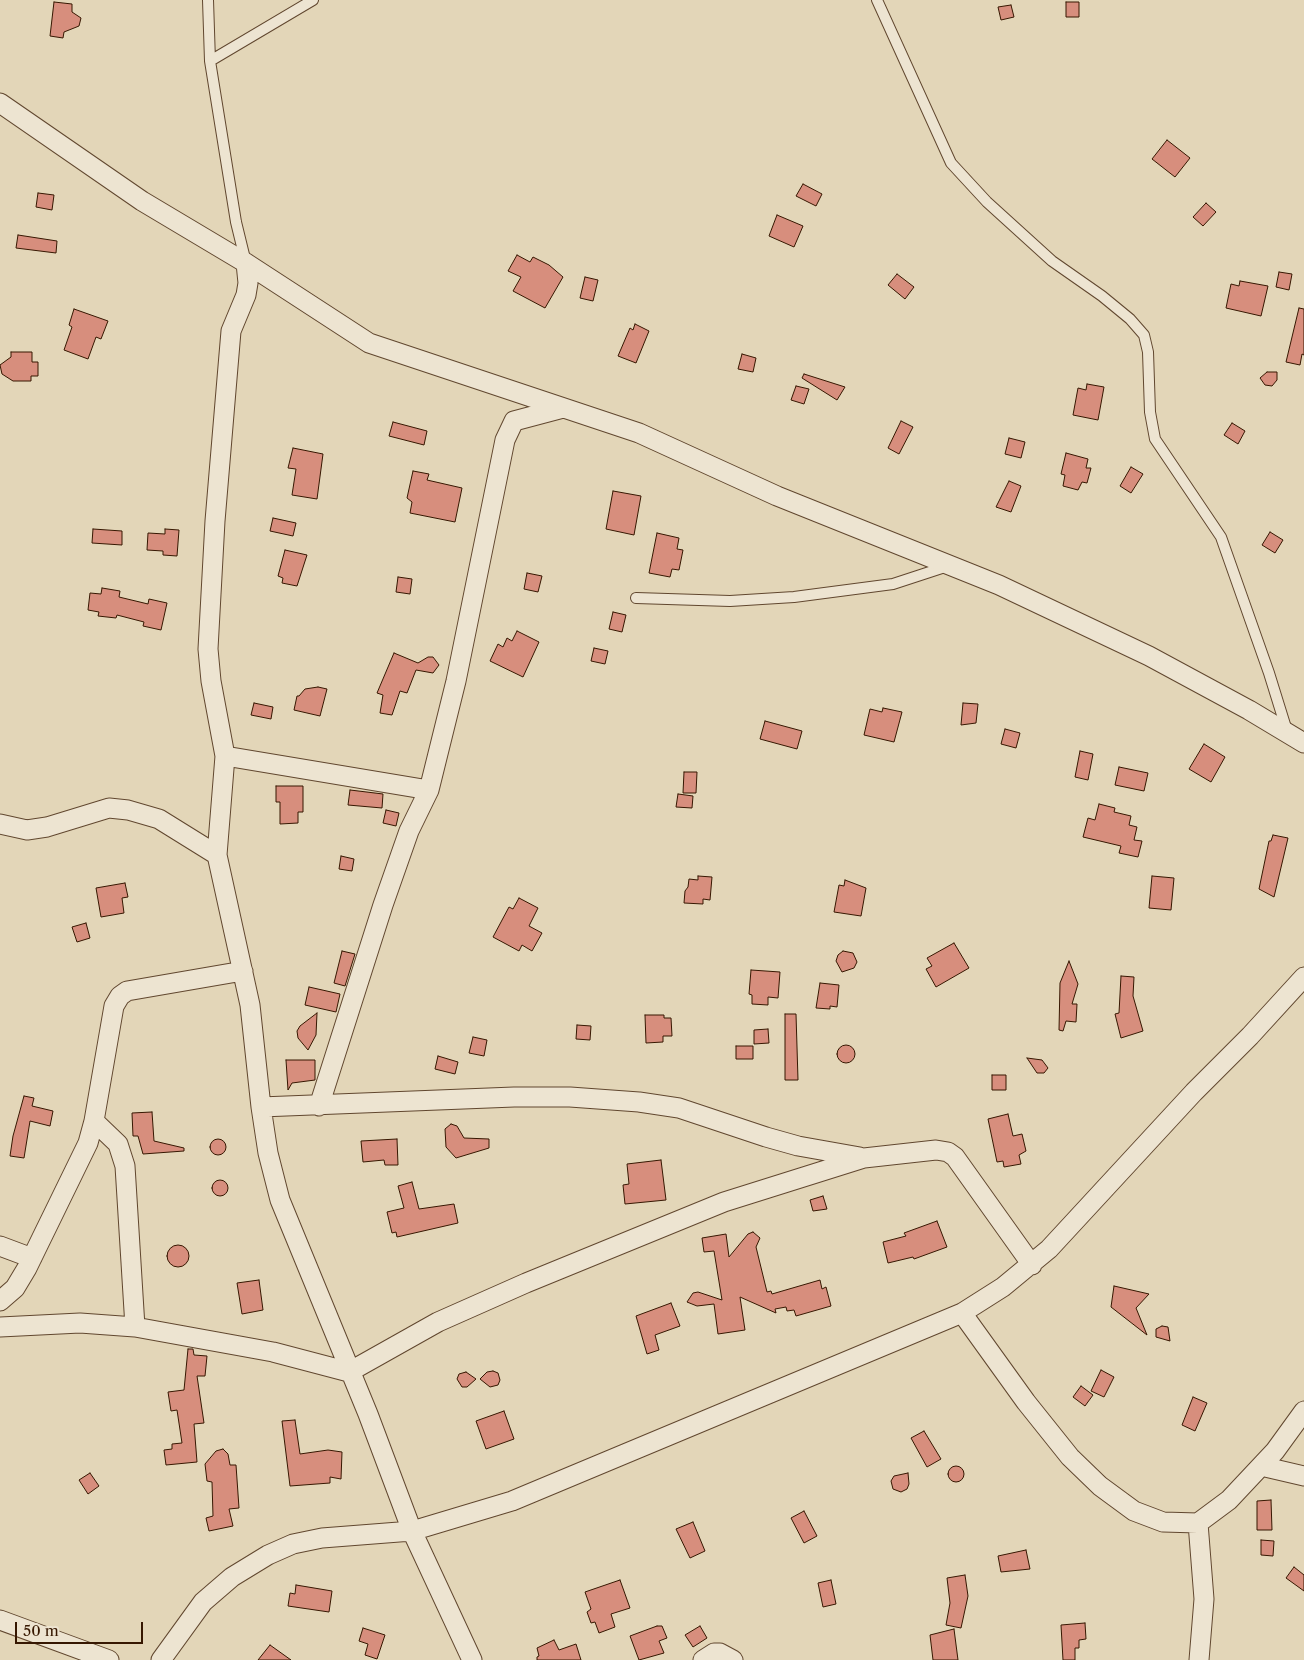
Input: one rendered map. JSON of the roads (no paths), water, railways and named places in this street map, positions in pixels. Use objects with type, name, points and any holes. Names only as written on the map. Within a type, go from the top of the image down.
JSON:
[{"type":"street","points":[[0,103],[142,201],[246,264],[369,343],[639,432],[777,496],[999,585],[1149,656],[1249,710],[1296,739]]},
{"type":"street","points":[[246,264],[248,283],[246,295],[231,331],[215,521],[208,649],[211,682],[226,756],[217,855],[250,1005],[260,1107],[268,1153],[280,1200],[349,1372],[368,1414],[412,1531],[472,1660]]},
{"type":"street","points":[[319,1106],[382,905],[410,831],[429,790],[456,681],[505,440],[514,421],[563,408]]},
{"type":"street","points":[[226,756],[429,790]]},
{"type":"street","points":[[0,824],[27,830],[47,827],[108,808],[128,810],[158,819],[217,855]]},
{"type":"street","points":[[0,1301],[15,1288],[80,1162],[94,1121],[114,1006],[120,996],[127,991],[243,971]]},
{"type":"street","points":[[161,1660],[203,1602],[232,1577],[268,1555],[293,1544],[322,1538],[412,1531],[512,1501],[962,1313],[1003,1287],[1032,1265],[1087,1209],[1194,1092],[1250,1036],[1304,977]]},
{"type":"street","points":[[260,1107],[514,1097],[570,1097],[660,1104],[710,1117],[798,1146],[864,1158]]},
{"type":"street","points":[[94,1121],[118,1144],[125,1166],[135,1327]]},
{"type":"street","points":[[0,1327],[80,1323],[135,1327],[273,1352],[349,1372],[438,1322],[526,1283],[724,1202],[864,1158],[936,1150],[948,1152],[955,1157],[1032,1265]]},
{"type":"street","points":[[0,1246],[32,1258]]},
{"type":"street","points":[[962,1313],[1026,1402],[1070,1456],[1100,1486],[1134,1511],[1163,1522],[1198,1523],[1229,1500],[1275,1452],[1304,1411]]},
{"type":"street","points":[[1260,1466],[1304,1476]]},
{"type":"street","points":[[1198,1523],[1204,1599],[1199,1660]]},
{"type":"street","points":[[0,1620],[109,1660]]},
{"type":"street","points":[[703,1660],[714,1653],[720,1653],[733,1660]]},
{"type":"lane","points":[[208,0],[210,61],[236,222],[246,264]]},
{"type":"lane","points":[[210,61],[313,0]]},
{"type":"lane","points":[[877,0],[950,163],[987,202],[1052,261],[1102,296],[1144,335],[1148,352],[1150,412],[1155,439],[1221,537],[1269,673],[1296,739]]},
{"type":"lane","points":[[636,598],[730,601],[794,597],[893,584],[949,565]]}]
